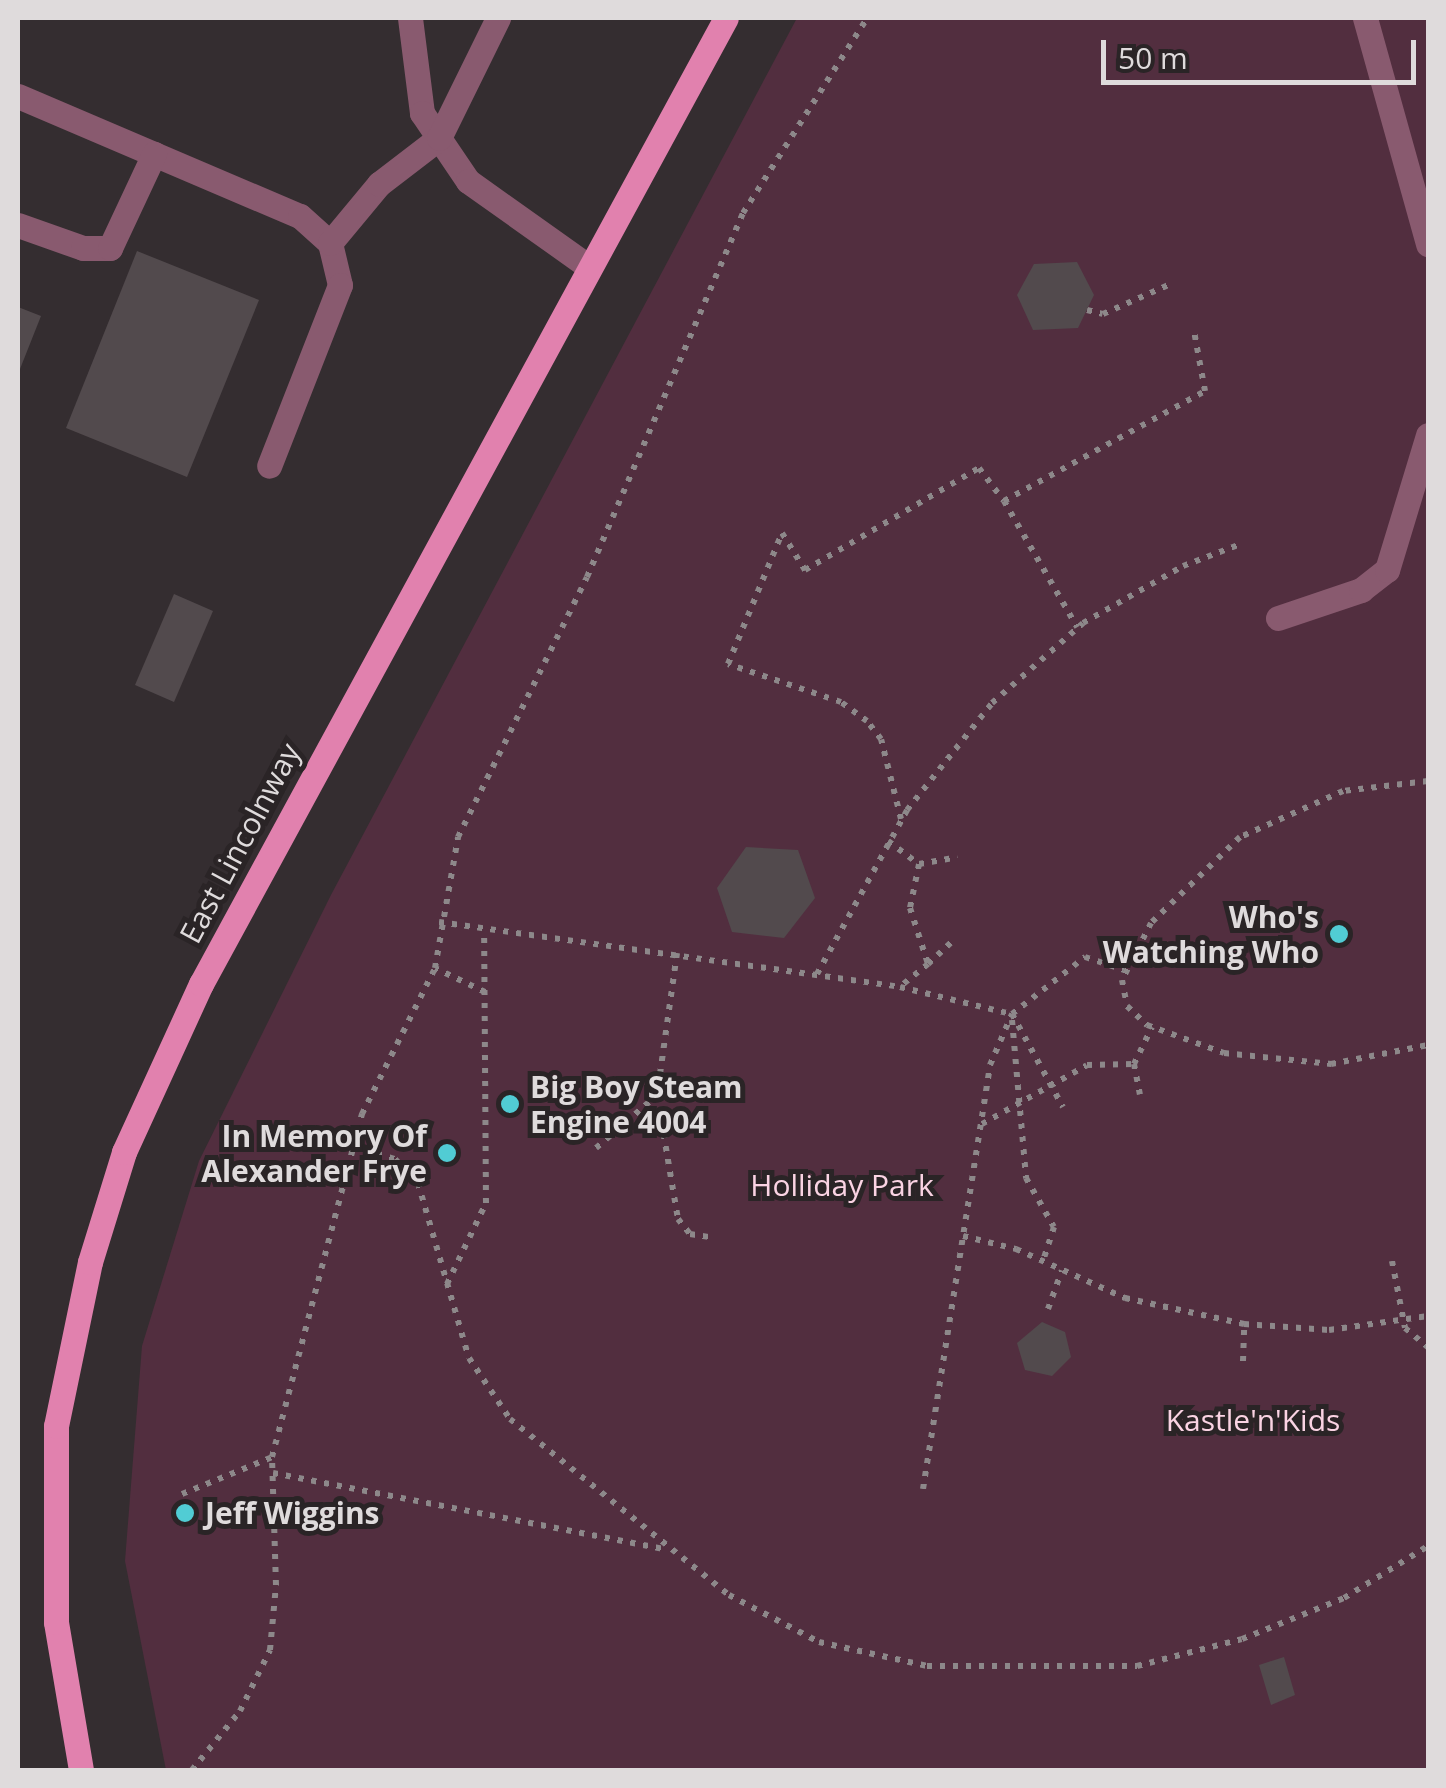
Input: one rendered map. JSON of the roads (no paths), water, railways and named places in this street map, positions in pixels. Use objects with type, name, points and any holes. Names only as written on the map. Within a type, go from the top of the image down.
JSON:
[{"type":"main road","name":"East Lincolnway","points":[[81,1770],[56,1622],[56,1426],[92,1251],[124,1152],[201,984],[726,18]]},
{"type":"street","points":[[410,18],[422,113],[468,181],[589,266]]},
{"type":"street","points":[[330,242],[379,184],[439,138],[498,18]]},
{"type":"street","points":[[1365,18],[1428,244]]},
{"type":"street","points":[[18,96],[300,216],[330,242],[340,284],[269,466]]},
{"type":"street","points":[[18,225],[83,248],[110,248],[154,154]]},
{"type":"street","points":[[1278,618],[1361,590],[1387,570],[1428,436]]},
{"type":"place","name":"Who's Watching Who","points":[[1339,934]]},
{"type":"place","name":"Big Boy Steam Engine 4004","points":[[510,1104]]},
{"type":"place","name":"In Memory Of Alexander Frye","points":[[447,1153]]},
{"type":"place","name":"Jeff Wiggins","points":[[185,1513]]},
{"type":"park label","name":"Holliday Park","points":[[842,1185]]},
{"type":"park label","name":"Kastle'n'Kids","points":[[1253,1420]]}]
